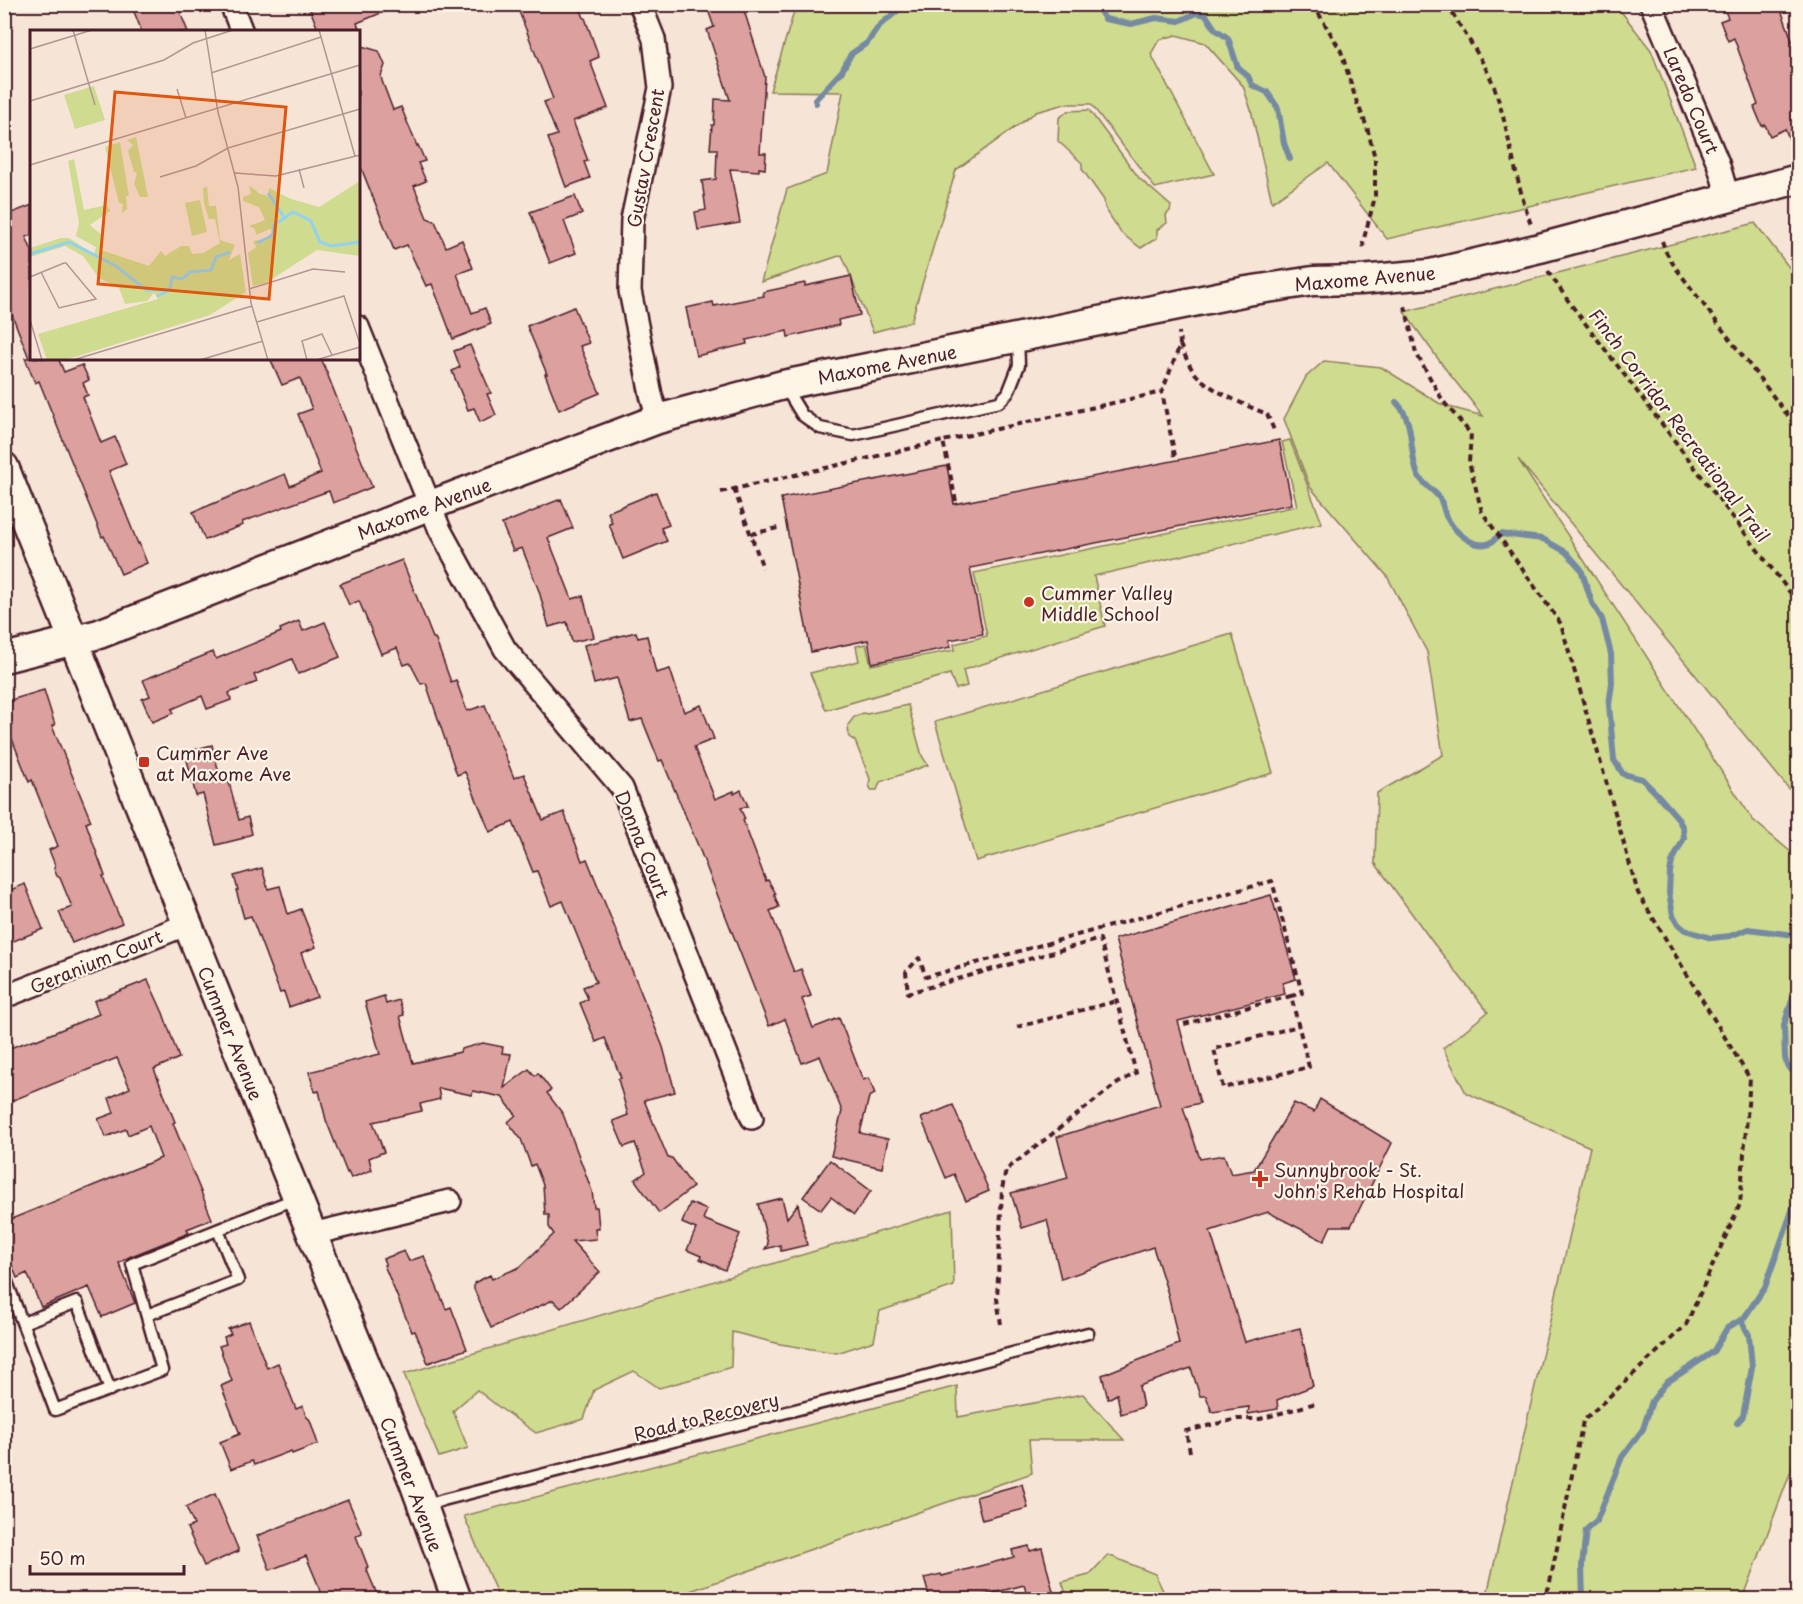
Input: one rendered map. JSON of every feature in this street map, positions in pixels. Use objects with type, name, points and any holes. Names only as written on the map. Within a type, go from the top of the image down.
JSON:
[{"type":"street","points":[[231,4],[241,30]]},
{"type":"street","name":"Gustav Crescent","points":[[640,4],[654,39],[660,88],[632,220],[630,291],[658,419]]},
{"type":"street","name":"Laredo Court","points":[[1651,4],[1719,163],[1728,197]]},
{"type":"street","name":"Maxome Avenue","points":[[4,657],[99,634],[658,419],[783,385],[1247,291],[1313,281],[1360,280],[1430,274],[1551,245],[1798,178]]},
{"type":"street","name":"Donna Court","points":[[360,332],[429,506],[505,649],[622,788],[752,1118]]},
{"type":"street","name":"Cummer Avenue","points":[[4,467],[414,1482],[457,1599]]},
{"type":"street","name":"Geranium Court","points":[[4,997],[188,924]]},
{"type":"street","points":[[312,1234],[450,1201]]},
{"type":"lane","points":[[783,385],[802,415],[820,428],[853,435],[999,402],[1008,393],[1019,365],[1018,338]]},
{"type":"lane","points":[[4,1274],[55,1410],[162,1370],[132,1264],[298,1197]]},
{"type":"lane","points":[[147,1315],[238,1280],[218,1230]]},
{"type":"lane","points":[[23,1323],[77,1302],[110,1390]]},
{"type":"lane","name":"Road to Recovery","points":[[422,1507],[1088,1333]]},
{"type":"path","points":[[1313,4],[1341,51],[1375,158],[1375,197],[1364,251]]},
{"type":"path","points":[[1447,4],[1495,90],[1521,193],[1533,230]]},
{"type":"path","points":[[1662,241],[1675,267],[1798,429]]},
{"type":"path","name":"Finch Corridor Recreational Trail","points":[[1546,266],[1569,302],[1798,603]]},
{"type":"path","points":[[1406,306],[1416,353],[1443,401],[1471,434],[1469,462],[1482,512],[1561,624],[1638,893],[1750,1079],[1740,1204],[1686,1325],[1583,1421],[1549,1587],[1542,1599]]},
{"type":"path","points":[[1179,332],[1180,345],[1193,372],[1240,403],[1267,414],[1274,430]]},
{"type":"path","points":[[1175,456],[1162,392],[1180,345]]},
{"type":"path","points":[[721,492],[1162,392]]},
{"type":"path","points":[[943,441],[956,501]]},
{"type":"path","points":[[734,489],[764,568]]},
{"type":"path","points":[[751,534],[778,528]]},
{"type":"path","points":[[1001,1324],[997,1299],[1002,1189],[1006,1170],[1115,1085],[1136,1073],[1117,1001],[1100,939],[908,993],[906,972],[919,958],[926,976],[1272,881],[1302,993],[1184,1024]]},
{"type":"path","points":[[1291,996],[1309,1067],[1223,1088],[1214,1049],[1298,1026]]},
{"type":"path","points":[[1017,1027],[1117,1001]]},
{"type":"path","points":[[1190,1452],[1186,1431],[1237,1419],[1260,1419],[1316,1403]]},
{"type":"green space","points":[[796,5],[1616,5],[1651,50],[1696,167],[1387,239],[1328,163],[1272,202],[1251,110],[1243,86],[1205,43],[1176,35],[1159,40],[1151,54],[1214,174],[1155,188],[1091,104],[1065,104],[1036,112],[956,170],[911,322],[873,332],[842,255],[761,282],[787,189],[827,174],[843,92],[770,91]]},
{"type":"green space","points":[[1089,110],[1139,178],[1171,206],[1166,215],[1167,223],[1157,230],[1157,238],[1141,248],[1121,233],[1105,208],[1104,200],[1082,169],[1082,163],[1058,141],[1059,118],[1068,111]]},
{"type":"green space","points":[[1755,223],[1798,279],[1798,800],[1518,459],[1753,820],[1798,858],[1798,1452],[1743,1599],[1486,1599],[1590,1147],[1466,1093],[1443,1048],[1488,1012],[1434,944],[1375,863],[1377,793],[1443,755],[1427,652],[1387,576],[1310,487],[1284,419],[1306,377],[1324,361],[1381,367],[1442,405],[1483,416],[1404,312]]},
{"type":"green space","points":[[1290,440],[1322,523],[1094,576],[1105,626],[963,670],[967,686],[956,689],[950,674],[826,710],[810,673],[859,661],[856,646],[866,644],[871,665],[955,650],[954,644],[987,636],[974,573],[1297,506],[1282,442]]},
{"type":"green space","points":[[1232,634],[1273,773],[976,861],[935,722]]},
{"type":"green space","points":[[908,705],[922,756],[928,765],[880,782],[877,790],[871,790],[870,779],[855,741],[849,737],[848,725],[854,717],[863,713]]},
{"type":"green space","points":[[952,1210],[954,1286],[880,1311],[874,1341],[837,1353],[780,1344],[732,1332],[731,1367],[659,1388],[634,1371],[594,1390],[584,1419],[536,1433],[477,1390],[453,1411],[468,1448],[439,1457],[404,1374]]},
{"type":"green space","points":[[957,1386],[958,1417],[1083,1394],[1124,1440],[1029,1440],[1032,1473],[667,1599],[499,1599],[464,1516]]},
{"type":"green space","points":[[1108,1555],[1155,1574],[1167,1599],[1068,1599],[1062,1582],[1089,1575]]},
{"type":"building","points":[[131,4],[177,4],[187,30],[141,30]]},
{"type":"building","points":[[308,4],[400,4],[357,23],[359,30],[318,30]]},
{"type":"building","points":[[529,4],[579,4],[599,57],[590,61],[608,108],[573,121],[588,161],[584,162],[590,178],[566,187],[548,138],[557,135],[544,102],[553,99],[518,9]]},
{"type":"building","points":[[706,4],[742,4],[765,77],[760,153],[766,153],[765,169],[759,168],[759,171],[730,169],[740,223],[698,230],[695,212],[706,210],[702,181],[716,179],[717,149],[710,149],[715,99],[730,100],[707,30],[714,27]]},
{"type":"building","points":[[1722,4],[1779,4],[1798,57],[1798,160],[1785,129],[1770,136],[1765,125],[1762,126],[1754,107],[1758,105],[1734,38],[1728,41],[1720,21],[1728,18]]},
{"type":"building","points":[[360,46],[379,51],[385,65],[381,76],[382,81],[393,110],[401,107],[425,161],[418,163],[426,181],[414,186],[427,218],[435,221],[446,247],[462,240],[473,268],[457,274],[472,313],[485,308],[491,324],[453,339],[432,284],[426,286],[407,245],[394,250],[360,165]]},
{"type":"building","points":[[575,196],[582,214],[564,221],[576,253],[550,263],[530,212]]},
{"type":"building","points":[[30,206],[30,236],[26,237],[30,246],[30,360],[59,360],[64,372],[82,365],[89,380],[83,383],[88,395],[83,397],[101,443],[115,437],[126,464],[109,471],[147,563],[121,574],[104,536],[102,537],[39,381],[35,383],[25,358],[29,358],[4,288],[4,216]]},
{"type":"building","points":[[851,276],[860,315],[838,320],[839,325],[788,337],[787,331],[746,340],[747,344],[696,356],[686,308],[713,302],[714,306],[764,296],[763,292]]},
{"type":"building","points":[[574,307],[589,343],[580,346],[600,393],[559,410],[527,326]]},
{"type":"building","points":[[470,345],[491,393],[487,394],[496,415],[480,422],[474,408],[468,410],[452,371],[460,367],[454,351]]},
{"type":"building","points":[[271,360],[322,360],[372,487],[333,503],[329,491],[242,522],[243,525],[205,540],[193,512],[285,474],[290,486],[321,473],[298,414],[312,409],[300,378],[282,385]]},
{"type":"building","points":[[1279,440],[1292,504],[970,568],[983,634],[949,640],[951,647],[872,663],[868,640],[811,652],[781,498],[947,466],[954,504]]},
{"type":"building","points":[[656,492],[669,525],[661,528],[667,541],[623,559],[609,524],[612,523],[608,512]]},
{"type":"building","points":[[561,499],[573,528],[548,538],[572,599],[583,596],[594,637],[572,642],[567,622],[549,627],[539,591],[522,548],[513,551],[502,524]]},
{"type":"building","points":[[402,560],[451,682],[456,680],[467,711],[485,705],[514,778],[524,774],[543,820],[564,812],[582,861],[587,859],[663,1047],[675,1092],[644,1100],[668,1158],[672,1158],[693,1187],[659,1213],[635,1180],[646,1172],[635,1143],[624,1147],[613,1121],[628,1115],[618,1079],[621,1078],[605,1038],[596,1042],[580,1003],[588,999],[583,987],[596,982],[563,901],[551,906],[537,871],[533,872],[513,822],[490,832],[465,772],[457,775],[426,683],[421,684],[410,663],[404,665],[397,648],[381,654],[359,601],[349,605],[340,584]]},
{"type":"building","points":[[299,621],[303,631],[325,622],[340,657],[298,674],[292,659],[254,675],[257,682],[229,693],[231,700],[207,709],[202,696],[172,709],[174,713],[152,722],[142,699],[150,696],[143,680],[213,652],[216,659],[281,632],[280,629]]},
{"type":"building","points":[[636,632],[638,638],[647,636],[656,673],[670,669],[684,712],[701,705],[714,739],[694,747],[715,799],[741,790],[748,806],[740,808],[745,819],[743,820],[766,881],[768,880],[776,894],[774,894],[779,907],[770,911],[794,972],[801,969],[811,996],[802,999],[813,1028],[839,1018],[863,1080],[869,1078],[875,1094],[869,1097],[860,1133],[888,1139],[882,1168],[831,1156],[842,1111],[820,1056],[802,1063],[785,1019],[769,1026],[699,848],[642,719],[630,722],[617,678],[594,684],[584,645]]},
{"type":"building","points":[[44,690],[55,725],[52,726],[91,821],[86,823],[105,876],[103,876],[106,885],[122,923],[72,943],[59,912],[72,907],[54,869],[55,865],[49,850],[58,846],[32,780],[29,782],[12,739],[4,741],[4,702]]},
{"type":"building","points":[[212,745],[219,773],[226,771],[239,820],[248,817],[252,834],[216,845],[203,794],[196,796],[185,752]]},
{"type":"building","points":[[262,868],[268,889],[280,886],[288,914],[301,909],[316,947],[301,953],[317,997],[289,1007],[284,992],[280,993],[251,916],[244,918],[236,890],[238,890],[234,876]]},
{"type":"building","points":[[25,884],[43,929],[4,945],[4,893]]},
{"type":"building","points":[[1271,895],[1296,979],[1283,983],[1285,994],[1178,1021],[1200,1103],[1183,1107],[1200,1159],[1224,1155],[1231,1174],[1254,1170],[1294,1103],[1314,1112],[1320,1099],[1392,1143],[1351,1226],[1331,1226],[1324,1241],[1268,1212],[1210,1231],[1245,1342],[1300,1328],[1313,1386],[1277,1400],[1278,1409],[1248,1414],[1249,1407],[1212,1412],[1206,1396],[1200,1396],[1191,1368],[1139,1386],[1143,1407],[1121,1414],[1117,1394],[1108,1399],[1102,1375],[1179,1344],[1168,1294],[1153,1247],[1061,1279],[1047,1220],[1022,1228],[1011,1193],[1068,1178],[1057,1137],[1160,1105],[1115,939]]},
{"type":"building","points":[[148,980],[179,1058],[154,1069],[212,1219],[187,1229],[189,1233],[119,1263],[135,1303],[102,1317],[89,1287],[41,1307],[27,1273],[17,1278],[4,1245],[4,1222],[161,1158],[149,1126],[128,1135],[126,1129],[106,1137],[98,1119],[114,1113],[109,1098],[130,1088],[117,1058],[4,1104],[4,1050],[36,1040],[99,1014],[94,1001]]},
{"type":"building","points":[[384,996],[386,1004],[399,1000],[404,1015],[400,1016],[413,1063],[460,1052],[461,1049],[483,1043],[503,1047],[502,1053],[511,1054],[504,1088],[529,1069],[535,1076],[538,1073],[551,1090],[547,1093],[563,1114],[592,1191],[594,1207],[597,1207],[599,1228],[595,1228],[596,1239],[572,1241],[600,1272],[561,1308],[553,1300],[491,1328],[474,1289],[474,1283],[490,1275],[492,1279],[520,1267],[554,1234],[549,1227],[549,1215],[545,1215],[543,1185],[535,1164],[531,1166],[521,1139],[508,1122],[516,1115],[502,1097],[473,1091],[472,1095],[438,1088],[440,1099],[420,1104],[422,1111],[373,1122],[384,1152],[369,1158],[372,1170],[351,1178],[347,1173],[326,1120],[319,1091],[315,1092],[309,1072],[380,1054],[365,1002]]},
{"type":"building","points":[[953,1105],[989,1191],[966,1201],[954,1174],[946,1178],[921,1118]]},
{"type":"building","points":[[830,1160],[871,1191],[854,1215],[831,1197],[821,1210],[803,1197]]},
{"type":"building","points":[[782,1198],[787,1218],[798,1204],[807,1245],[781,1251],[780,1245],[765,1249],[768,1244],[758,1204]]},
{"type":"building","points":[[690,1203],[707,1210],[703,1219],[740,1234],[725,1270],[700,1259],[701,1256],[687,1250],[696,1229],[682,1223]]},
{"type":"building","points":[[404,1251],[409,1261],[424,1256],[446,1309],[451,1307],[467,1349],[428,1363],[415,1331],[412,1332],[384,1265],[386,1265],[383,1259]]},
{"type":"building","points":[[249,1321],[267,1368],[278,1363],[296,1409],[303,1406],[318,1444],[254,1465],[252,1461],[231,1469],[220,1442],[240,1434],[221,1386],[232,1381],[219,1346],[226,1344],[224,1337],[231,1334],[228,1329]]},
{"type":"building","points":[[1022,1484],[1028,1508],[982,1520],[976,1497]]},
{"type":"building","points":[[215,1494],[239,1551],[204,1566],[187,1528],[194,1525],[186,1507]]},
{"type":"building","points":[[348,1500],[362,1533],[356,1536],[379,1599],[324,1599],[306,1556],[270,1570],[257,1536]]},
{"type":"building","points":[[1029,1546],[1030,1551],[1042,1548],[1055,1599],[1028,1599],[1024,1585],[970,1599],[930,1599],[924,1578],[941,1574],[942,1576],[1014,1557],[1012,1550]]},
{"type":"waterway","points":[[816,103],[815,100],[842,71],[851,54],[867,43],[880,25],[906,4]]},
{"type":"waterway","points":[[1095,4],[1105,19],[1131,24],[1156,18],[1179,21],[1197,13],[1206,15],[1215,29],[1228,38],[1238,68],[1248,76],[1252,85],[1267,92],[1278,108],[1284,143],[1290,159]]},
{"type":"waterway","points":[[1396,402],[1406,418],[1418,475],[1438,496],[1446,516],[1459,533],[1477,544],[1491,542],[1501,534],[1543,539],[1566,552],[1581,569],[1592,603],[1602,619],[1611,654],[1612,683],[1609,705],[1614,760],[1623,774],[1642,779],[1677,817],[1683,828],[1684,838],[1672,862],[1670,872],[1669,893],[1673,915],[1678,924],[1685,930],[1711,938],[1730,936],[1748,929],[1795,935],[1798,939]]},
{"type":"waterway","points":[[1798,982],[1784,1025],[1785,1058],[1787,1065],[1798,1077]]},
{"type":"waterway","points":[[1583,1600],[1582,1565],[1586,1530],[1597,1520],[1622,1457],[1643,1429],[1652,1401],[1666,1383],[1713,1352],[1727,1328],[1744,1318],[1765,1287],[1798,1194]]},
{"type":"waterway","points":[[1737,1423],[1743,1416],[1752,1367],[1749,1335],[1741,1320]]},
{"type":"place","name":"Cummer Valley Middle School","points":[[1029,602]]},
{"type":"place","name":"Cummer Ave at Maxome Ave","points":[[144,762]]},
{"type":"place","name":"Sunnybrook - St. John's Rehab Hospital","points":[[1260,1179]]}]
